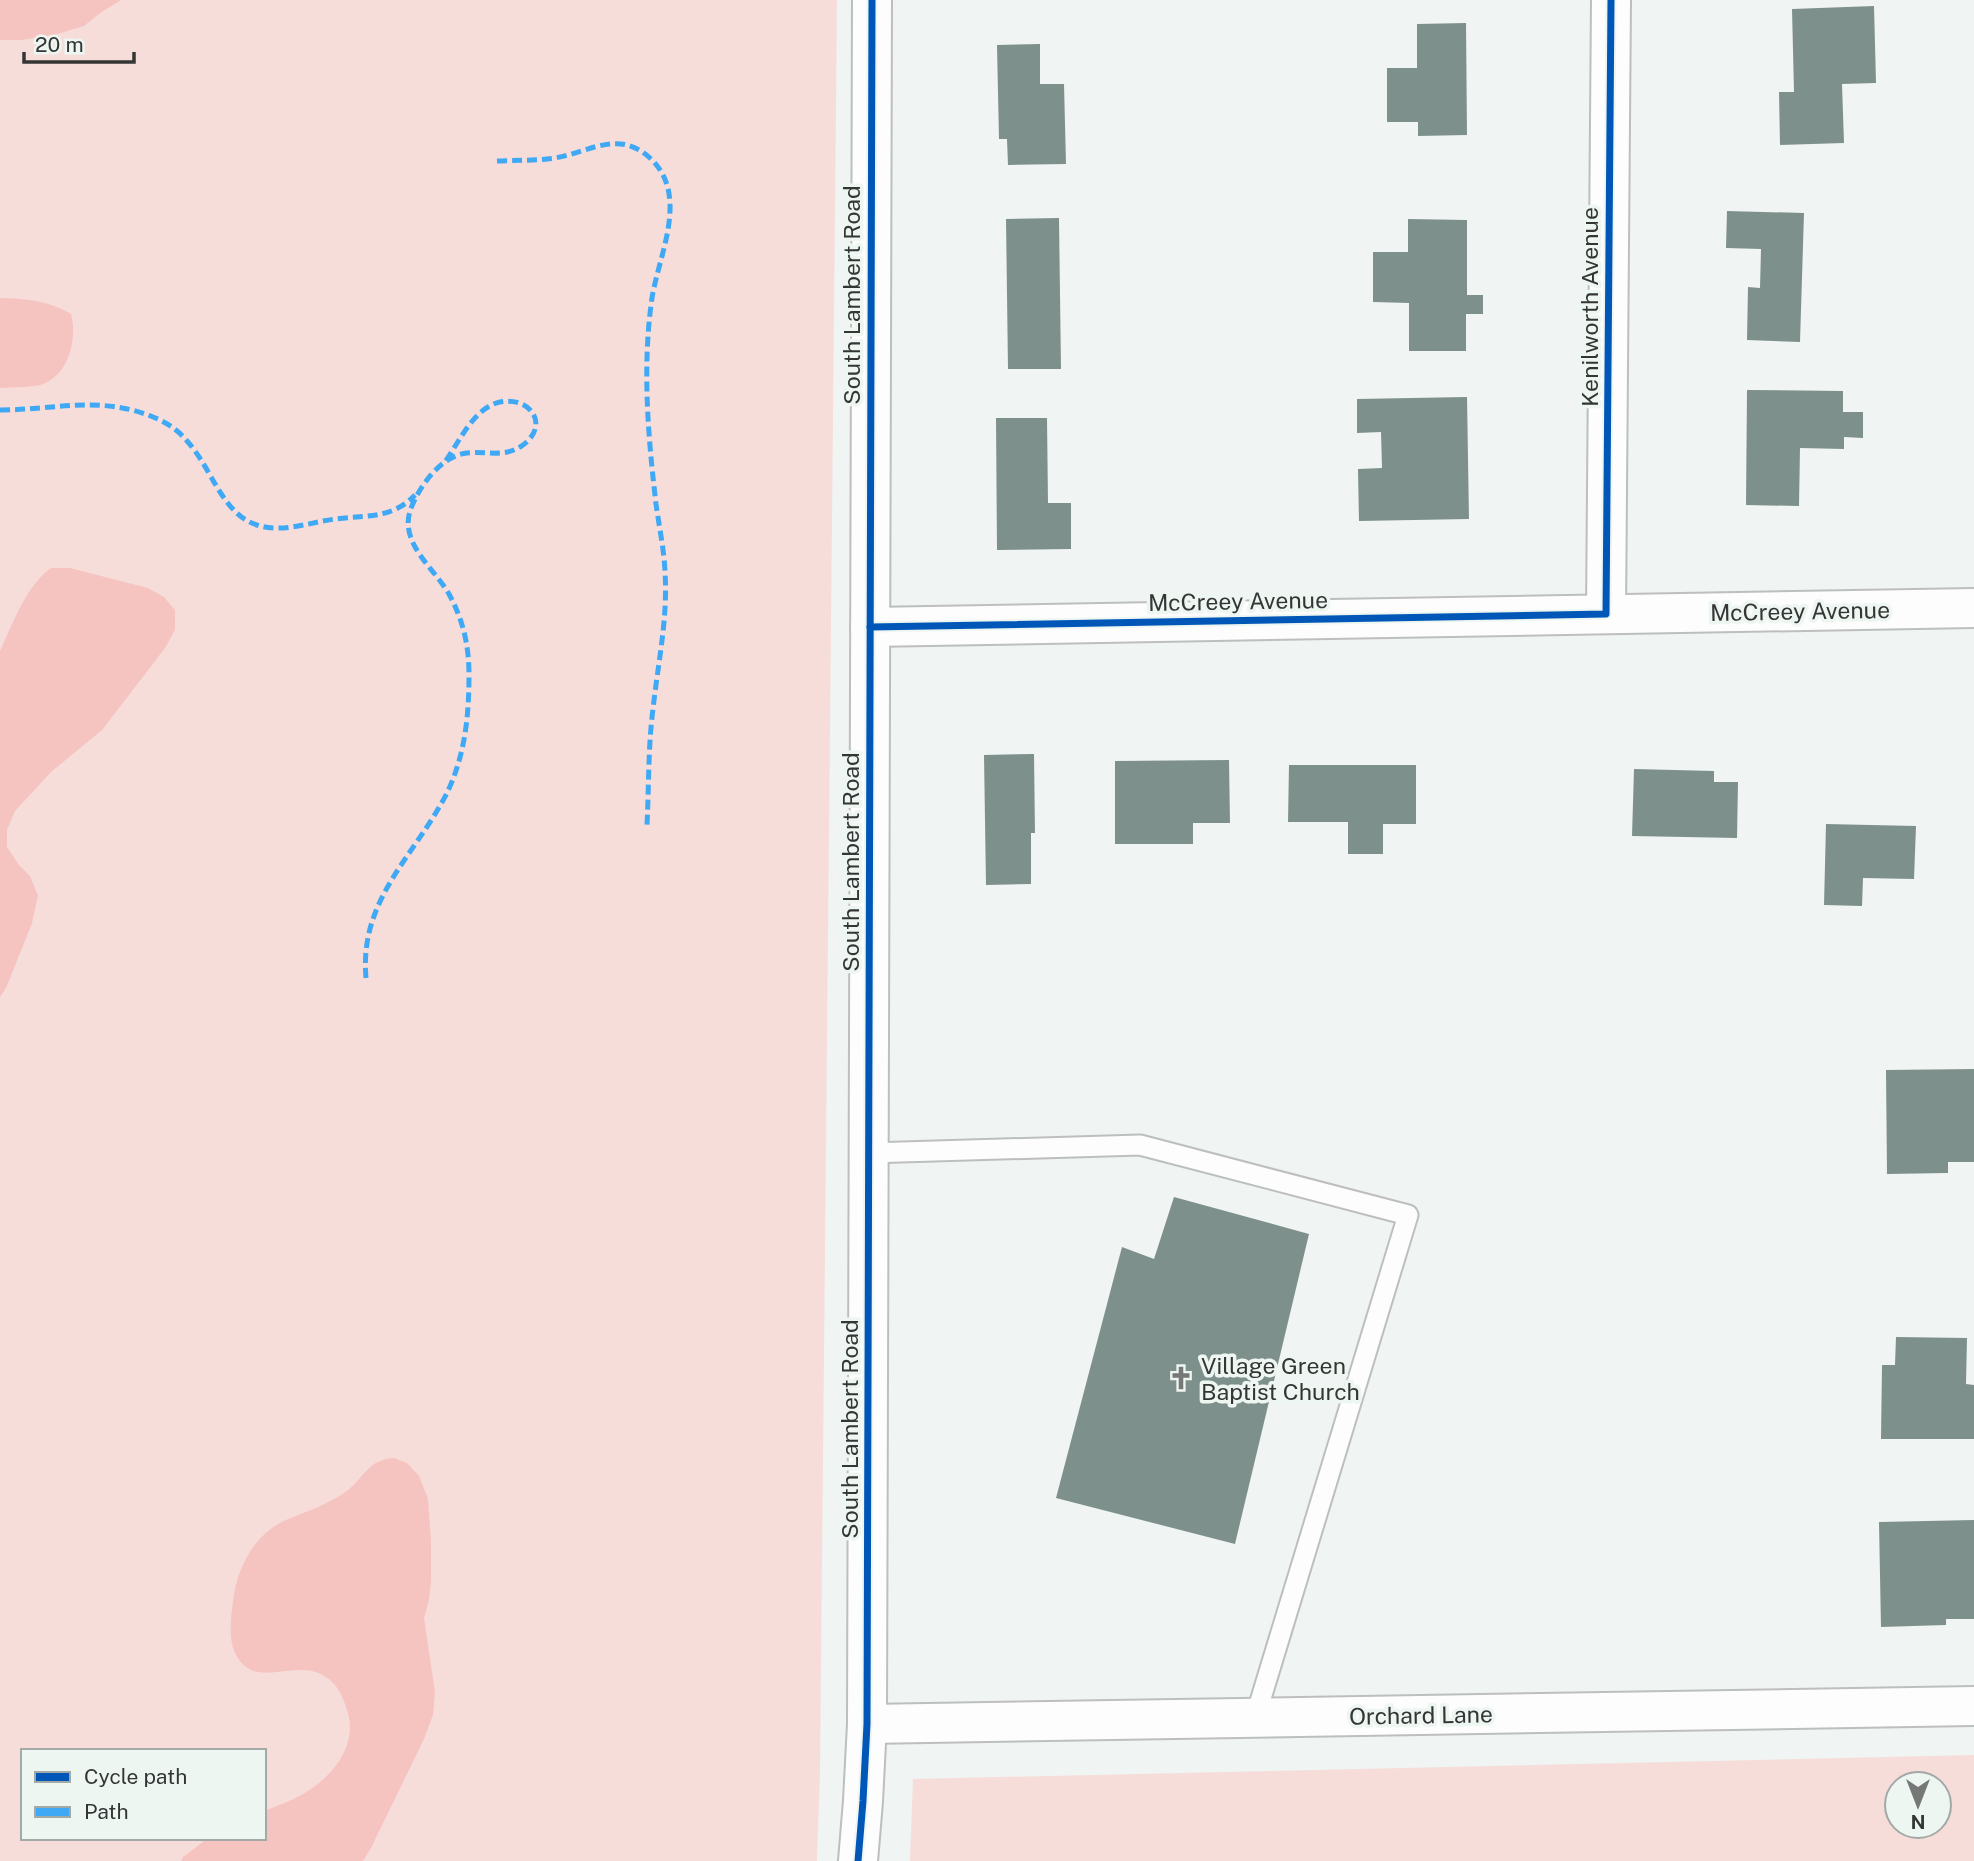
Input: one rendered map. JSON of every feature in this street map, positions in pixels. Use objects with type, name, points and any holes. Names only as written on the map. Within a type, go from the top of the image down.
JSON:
[{"type":"street","name":"South Lambert Road","points":[[858,1861],[867,1724],[872,0]]},
{"type":"street","name":"Kenilworth Avenue","points":[[1606,614],[1611,0]]},
{"type":"street","name":"McCreey Avenue","points":[[870,627],[1974,608]]},
{"type":"street","name":"Orchard Lane","points":[[867,1724],[1974,1706]]},
{"type":"lane","points":[[869,1153],[1140,1144],[1408,1215],[1255,1718]]},
{"type":"shaded area","points":[[0,0],[837,0],[817,1861],[0,1861]]},
{"type":"shaded area","points":[[0,0],[121,0],[84,26],[54,35],[0,40]]},
{"type":"shaded area","points":[[0,298],[37,301],[71,314],[73,335],[69,356],[58,374],[50,381],[35,386],[0,388]]},
{"type":"shaded area","points":[[51,568],[70,568],[148,588],[164,597],[175,610],[175,630],[165,648],[102,730],[51,772],[15,811],[7,830],[7,847],[30,876],[38,896],[32,923],[0,997],[0,651],[27,595]]},
{"type":"shaded area","points":[[394,1458],[407,1463],[419,1476],[428,1499],[431,1581],[424,1618],[435,1692],[433,1715],[424,1739],[371,1848],[363,1861],[181,1861],[205,1840],[266,1840],[266,1810],[294,1799],[314,1787],[334,1768],[347,1746],[349,1720],[339,1690],[326,1677],[314,1672],[302,1670],[264,1673],[243,1665],[231,1641],[232,1607],[238,1576],[249,1553],[265,1534],[286,1520],[334,1499],[348,1490],[373,1465]]},
{"type":"shaded area","points":[[1974,1755],[1974,1861],[910,1861],[913,1779]]},
{"type":"building","points":[[1874,6],[1876,83],[1842,84],[1844,143],[1780,145],[1779,92],[1794,92],[1792,9]]},
{"type":"building","points":[[1466,23],[1467,135],[1418,136],[1418,122],[1387,122],[1387,68],[1417,68],[1417,24]]},
{"type":"building","points":[[1040,44],[1040,84],[1064,84],[1066,164],[1008,165],[1007,139],[999,139],[997,45]]},
{"type":"building","points":[[1727,211],[1804,213],[1800,342],[1747,340],[1748,287],[1760,288],[1761,249],[1726,248]]},
{"type":"building","points":[[1059,218],[1061,369],[1008,369],[1006,219]]},
{"type":"building","points":[[1408,219],[1467,220],[1467,295],[1483,295],[1483,314],[1466,314],[1466,351],[1409,351],[1409,303],[1373,302],[1373,252],[1408,252]]},
{"type":"building","points":[[1747,390],[1843,391],[1843,412],[1863,412],[1863,438],[1844,437],[1844,449],[1800,448],[1799,506],[1746,505]]},
{"type":"building","points":[[1467,397],[1469,519],[1359,521],[1358,469],[1382,468],[1381,432],[1357,433],[1357,399]]},
{"type":"building","points":[[996,418],[1047,418],[1048,503],[1071,503],[1071,549],[997,550]]},
{"type":"building","points":[[1034,754],[1035,833],[1031,833],[1031,884],[986,885],[984,755]]},
{"type":"building","points":[[1229,760],[1230,823],[1193,823],[1193,844],[1115,844],[1115,761]]},
{"type":"building","points":[[1289,765],[1416,765],[1416,824],[1383,824],[1383,854],[1348,854],[1348,822],[1288,822]]},
{"type":"building","points":[[1634,769],[1714,771],[1714,782],[1738,782],[1737,838],[1632,836]]},
{"type":"building","points":[[1826,824],[1916,826],[1914,879],[1863,878],[1862,906],[1824,905]]},
{"type":"building","points":[[1974,1069],[1974,1162],[1948,1162],[1948,1173],[1887,1174],[1886,1070]]},
{"type":"building","name":"Village Green Baptist Church","points":[[1174,1197],[1309,1234],[1235,1544],[1056,1498],[1122,1247],[1154,1259]]},
{"type":"building","points":[[1896,1337],[1967,1338],[1966,1384],[1974,1385],[1974,1439],[1881,1439],[1882,1365],[1895,1365]]},
{"type":"building","points":[[1974,1520],[1974,1619],[1946,1619],[1946,1625],[1881,1627],[1879,1522]]},
{"type":"marked path","points":[[497,161],[548,159],[604,145],[627,145],[650,158],[662,173],[668,189],[669,225],[652,298],[647,349],[649,427],[666,589],[650,738],[647,825]]},
{"type":"marked path","points":[[366,978],[366,950],[380,901],[447,793],[462,750],[467,720],[469,664],[464,633],[449,594],[414,545],[408,523],[410,511],[424,483],[448,460],[457,455],[496,453],[523,445],[535,429],[533,413],[520,403],[510,401],[490,406],[474,419],[444,463]]},
{"type":"marked path","points":[[0,410],[96,405],[133,410],[158,419],[176,430],[187,441],[233,510],[260,526],[285,528],[378,514],[397,508],[415,495]]},
{"type":"cycle path","points":[[858,1861],[867,1724],[872,0]]},
{"type":"cycle path","points":[[870,627],[1606,614],[1611,0]]},
{"type":"place","name":"Village Green Baptist Church","points":[[1181,1378]]}]
